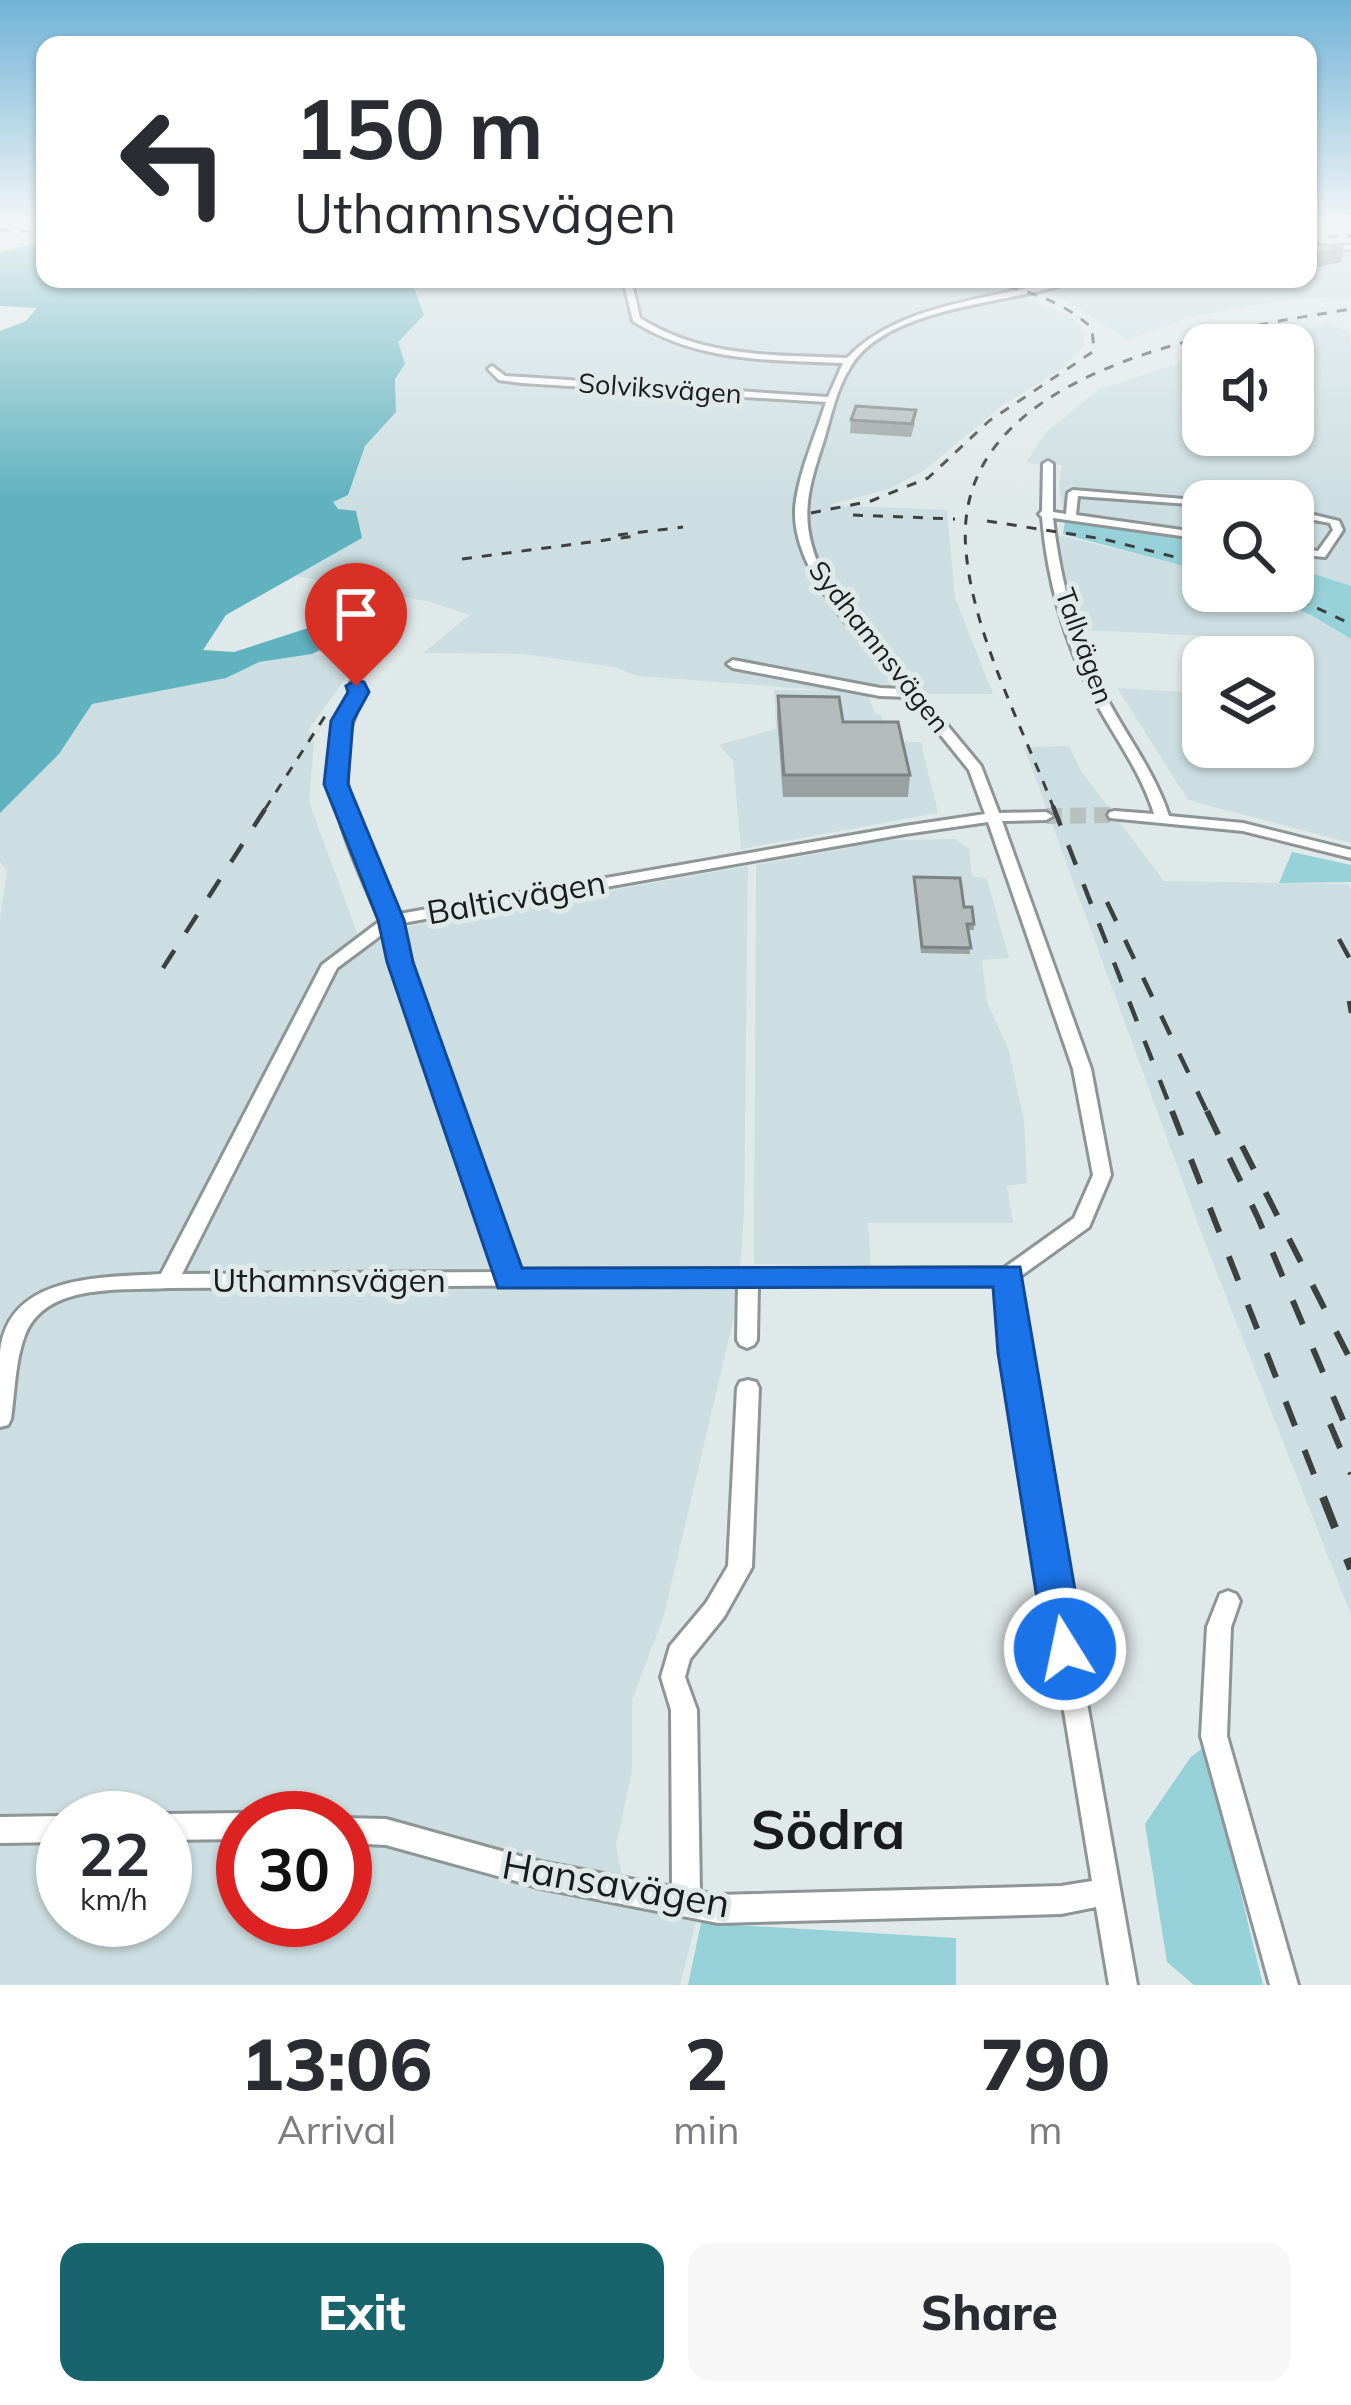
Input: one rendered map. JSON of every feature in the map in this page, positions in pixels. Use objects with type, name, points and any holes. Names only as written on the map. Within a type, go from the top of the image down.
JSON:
[{"type":"street","points":[[635,315],[674,342],[729,353],[849,362],[864,345],[908,322],[937,315]]},
{"type":"street","name":"Sydhamnsvägen","points":[[849,362],[801,492],[800,543],[819,578],[976,770],[996,817]]},
{"type":"street","name":"Solviksvägen","points":[[491,368],[502,378],[522,380],[833,400]]},
{"type":"street","name":"Tallvägen","points":[[1048,464],[1044,514],[1083,659],[1098,696],[1150,782],[1162,817]]},
{"type":"street","points":[[1071,516],[1072,493],[1182,500]]},
{"type":"street","points":[[1126,523],[1147,498]]},
{"type":"street","points":[[1044,514],[1182,532]]},
{"type":"street","points":[[1314,517],[1334,521],[1338,530],[1321,555],[1314,554]]},
{"type":"street","points":[[733,664],[880,692],[911,693]]},
{"type":"street","points":[[356,686],[358,692],[342,721],[336,784],[391,920],[400,962],[509,1280]]},
{"type":"street","points":[[1115,815],[1243,826],[1351,854]]},
{"type":"street","name":"Balticvägen","points":[[168,1281],[330,965],[391,920],[723,860],[996,817],[1046,816]]},
{"type":"street","points":[[996,817],[1082,1069],[1102,1175],[1082,1222],[1008,1275],[1015,1353],[1123,1985]]},
{"type":"street","name":"Uthamnsvägen","points":[[0,1419],[16,1332],[36,1301],[61,1290],[168,1281],[1008,1275]]},
{"type":"street","points":[[747,1340],[748,1280]]},
{"type":"street","points":[[686,1902],[684,1710],[673,1677],[679,1654],[716,1610],[740,1567],[748,1388]]},
{"type":"street","points":[[1228,1601],[1219,1627],[1214,1736],[1284,1985]]},
{"type":"street","points":[[0,1830],[36,1829]]},
{"type":"street","name":"Hansavägen","points":[[372,1831],[541,1875],[718,1909],[1061,1900],[1105,1892]]},
{"type":"shaded area","points":[[31,315],[424,315],[398,342],[405,364],[395,379],[396,412],[365,446],[348,495],[333,502],[338,509],[356,511],[362,538],[226,615],[203,650],[234,652],[336,619],[380,619],[312,654],[259,662],[226,678],[92,704],[59,754],[0,813],[0,331]]},
{"type":"shaded area","points":[[424,315],[1070,316],[1084,333],[1084,346],[1063,368],[1003,405],[926,469],[889,489],[829,505],[947,510],[955,598],[993,694],[867,694],[875,713],[882,716],[888,742],[921,742],[938,813],[741,849],[733,761],[719,745],[776,729],[774,690],[822,690],[638,676],[614,667],[523,654],[423,653],[470,615],[431,602],[296,576],[362,538],[332,502],[348,495],[365,446],[395,412],[398,342]]},
{"type":"shaded area","points":[[1088,315],[1206,315],[1187,318],[1128,340]]},
{"type":"shaded area","points":[[1328,324],[1347,331],[1351,346],[1351,586],[1314,574],[1314,480],[1182,480],[1182,539],[1065,520],[1059,487],[1062,465],[1026,463],[1045,433],[1099,389],[1182,363],[1182,456],[1314,456],[1314,327]]},
{"type":"shaded area","points":[[1065,520],[1182,539],[1182,565],[1063,534]]},
{"type":"shaded area","points":[[1054,534],[1182,565],[1182,612],[1304,612],[1351,639],[1351,843],[1188,800],[1117,688],[1182,692],[1182,768],[1314,768],[1314,636],[1082,630]]},
{"type":"shaded area","points":[[1314,574],[1351,586],[1351,639],[1304,612],[1314,612]]},
{"type":"shaded area","points":[[312,654],[357,662],[309,729],[314,743],[309,802],[363,949],[414,925],[748,866],[744,1215],[738,1300],[664,1615],[632,1700],[632,1771],[616,1846],[629,1908],[696,1922],[680,1985],[0,1985],[0,917],[7,871],[0,862],[0,813],[59,754],[92,704],[226,678],[259,662]]},
{"type":"shaded area","points":[[1069,746],[1081,771],[1164,881],[1347,884],[1351,890],[1351,1615],[1206,1245],[1024,747]]},
{"type":"shaded area","points":[[955,839],[969,849],[972,876],[987,879],[1009,958],[982,960],[987,1001],[1009,1051],[1024,1120],[1027,1183],[1007,1186],[1013,1223],[868,1223],[871,1266],[754,1264],[756,865],[890,840]]},
{"type":"shaded area","points":[[1292,852],[1351,865],[1351,882],[1279,883]]},
{"type":"shaded area","points":[[1205,1746],[1263,1985],[1194,1985],[1167,1962],[1145,1824],[1190,1758]]},
{"type":"shaded area","points":[[701,1923],[956,1938],[956,1985],[688,1985]]},
{"type":"building","points":[[856,406],[916,410],[912,424],[851,420]]},
{"type":"building","points":[[778,696],[839,697],[843,722],[898,722],[910,775],[784,775]]},
{"type":"building","points":[[914,877],[960,878],[964,907],[972,907],[974,924],[967,924],[971,948],[922,947]]},
{"type":"tunnel","points":[[1046,816],[1115,815]]},
{"type":"railway","points":[[811,513],[871,501],[928,478],[989,421],[1094,351],[1092,328],[1075,315]]},
{"type":"railway","points":[[1054,809],[978,616],[966,551],[972,489],[1001,439],[1046,400],[1104,370],[1234,330],[1320,315]]},
{"type":"railway","points":[[853,515],[955,519]]},
{"type":"railway","points":[[987,521],[1103,539],[1182,559]]},
{"type":"railway","points":[[618,535],[683,527]]},
{"type":"railway","points":[[462,559],[636,536]]},
{"type":"railway","points":[[1314,607],[1351,624]]},
{"type":"railway","points":[[265,809],[329,710]]},
{"type":"railway","points":[[163,968],[267,806]]},
{"type":"railway","points":[[1053,806],[1173,1114]]},
{"type":"railway","points":[[1107,902],[1208,1114]]},
{"type":"railway","points":[[1339,939],[1351,961]]},
{"type":"railway","points":[[1349,1001],[1351,1013]]},
{"type":"railway","points":[[1172,1111],[1324,1500]]},
{"type":"railway","points":[[1207,1111],[1258,1218],[1351,1439]]},
{"type":"railway","points":[[1242,1146],[1351,1361]]},
{"type":"railway","points":[[1330,1424],[1351,1474]]},
{"type":"railway","points":[[1323,1497],[1351,1569]]},
{"type":"district","name":"Södra","points":[[828,1830]]},
{"type":"route","points":[[356,686],[358,692],[342,721],[336,784],[391,920],[400,962],[509,1280],[1008,1275],[1015,1353],[1065,1649]]}]
